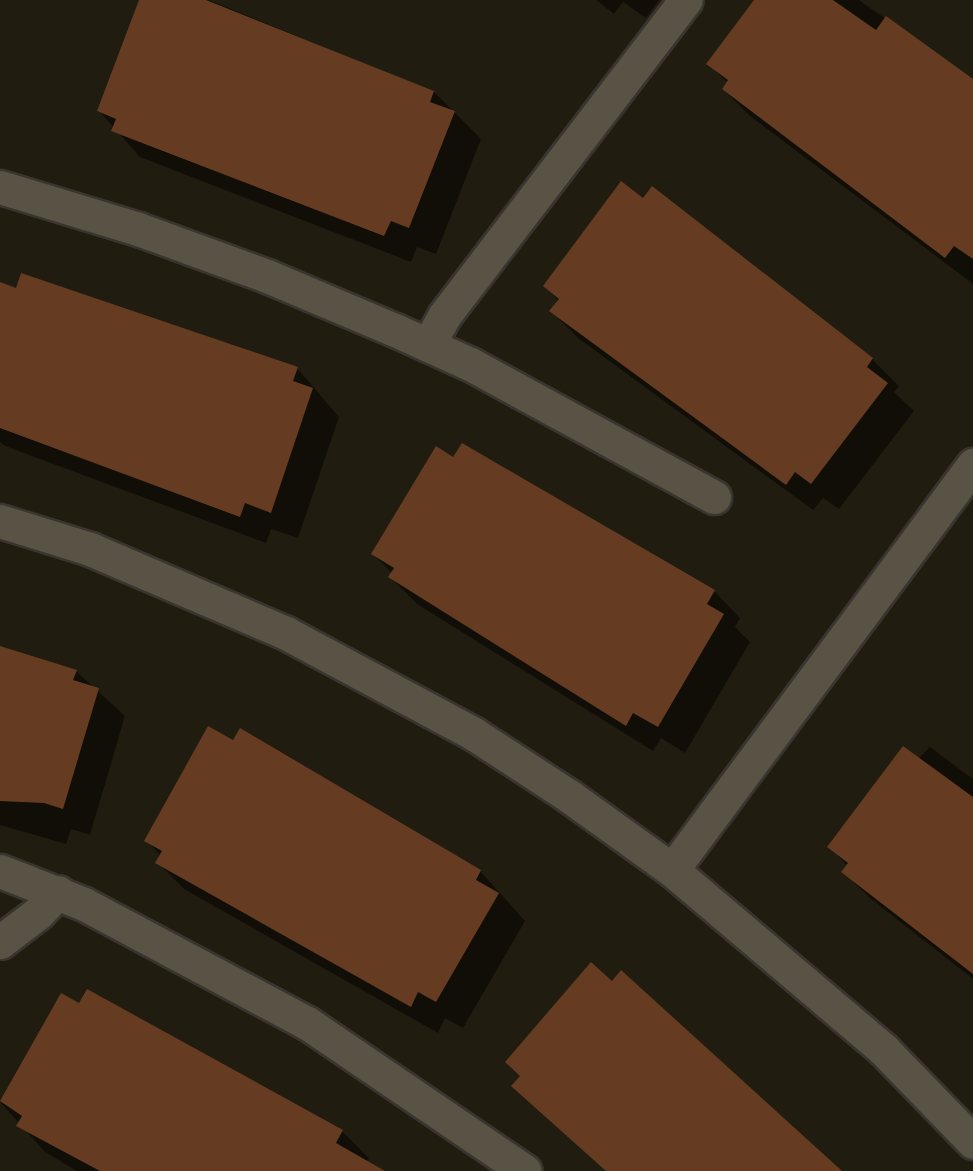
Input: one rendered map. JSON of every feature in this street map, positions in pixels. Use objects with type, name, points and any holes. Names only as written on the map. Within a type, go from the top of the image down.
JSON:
[{"type":"street","points":[[428,345],[444,316],[686,0]]},
{"type":"street","points":[[0,187],[138,229],[267,276],[428,345],[470,364],[714,497]]},
{"type":"street","points":[[672,870],[973,465]]},
{"type":"street","points":[[0,521],[90,549],[286,633],[474,734],[569,796],[672,870],[884,1050],[973,1142]]},
{"type":"street","points":[[0,871],[58,892],[307,1023],[525,1171]]},
{"type":"street","points":[[0,942],[38,913],[58,892]]},
{"type":"building","points":[[139,0],[206,0],[434,91],[430,102],[455,111],[409,228],[391,221],[384,236],[111,131],[116,119],[97,111]]},
{"type":"building","points":[[754,0],[833,0],[876,30],[886,16],[973,79],[973,259],[954,246],[945,258],[722,89],[728,80],[706,64]]},
{"type":"building","points":[[621,181],[643,198],[652,186],[873,358],[867,367],[888,383],[811,484],[795,472],[786,485],[549,311],[559,299],[543,286]]},
{"type":"building","points":[[21,273],[298,367],[293,381],[313,388],[271,513],[245,503],[240,517],[0,428],[0,282],[16,288]]},
{"type":"building","points":[[462,443],[715,590],[707,604],[724,614],[658,727],[633,713],[626,726],[388,577],[394,568],[371,554],[436,446],[453,457]]},
{"type":"building","points":[[0,646],[77,670],[73,680],[99,688],[63,809],[44,803],[0,801]]},
{"type":"building","points":[[208,726],[233,740],[240,728],[481,870],[476,880],[499,893],[436,1002],[418,992],[411,1007],[155,863],[162,851],[144,841]]},
{"type":"building","points":[[903,746],[973,797],[973,974],[841,872],[848,863],[827,847]]},
{"type":"building","points":[[591,962],[612,981],[621,970],[842,1171],[606,1171],[511,1086],[520,1076],[505,1062]]},
{"type":"building","points":[[87,989],[343,1130],[336,1143],[385,1171],[100,1171],[16,1126],[22,1116],[0,1101],[61,993],[79,1003]]}]
